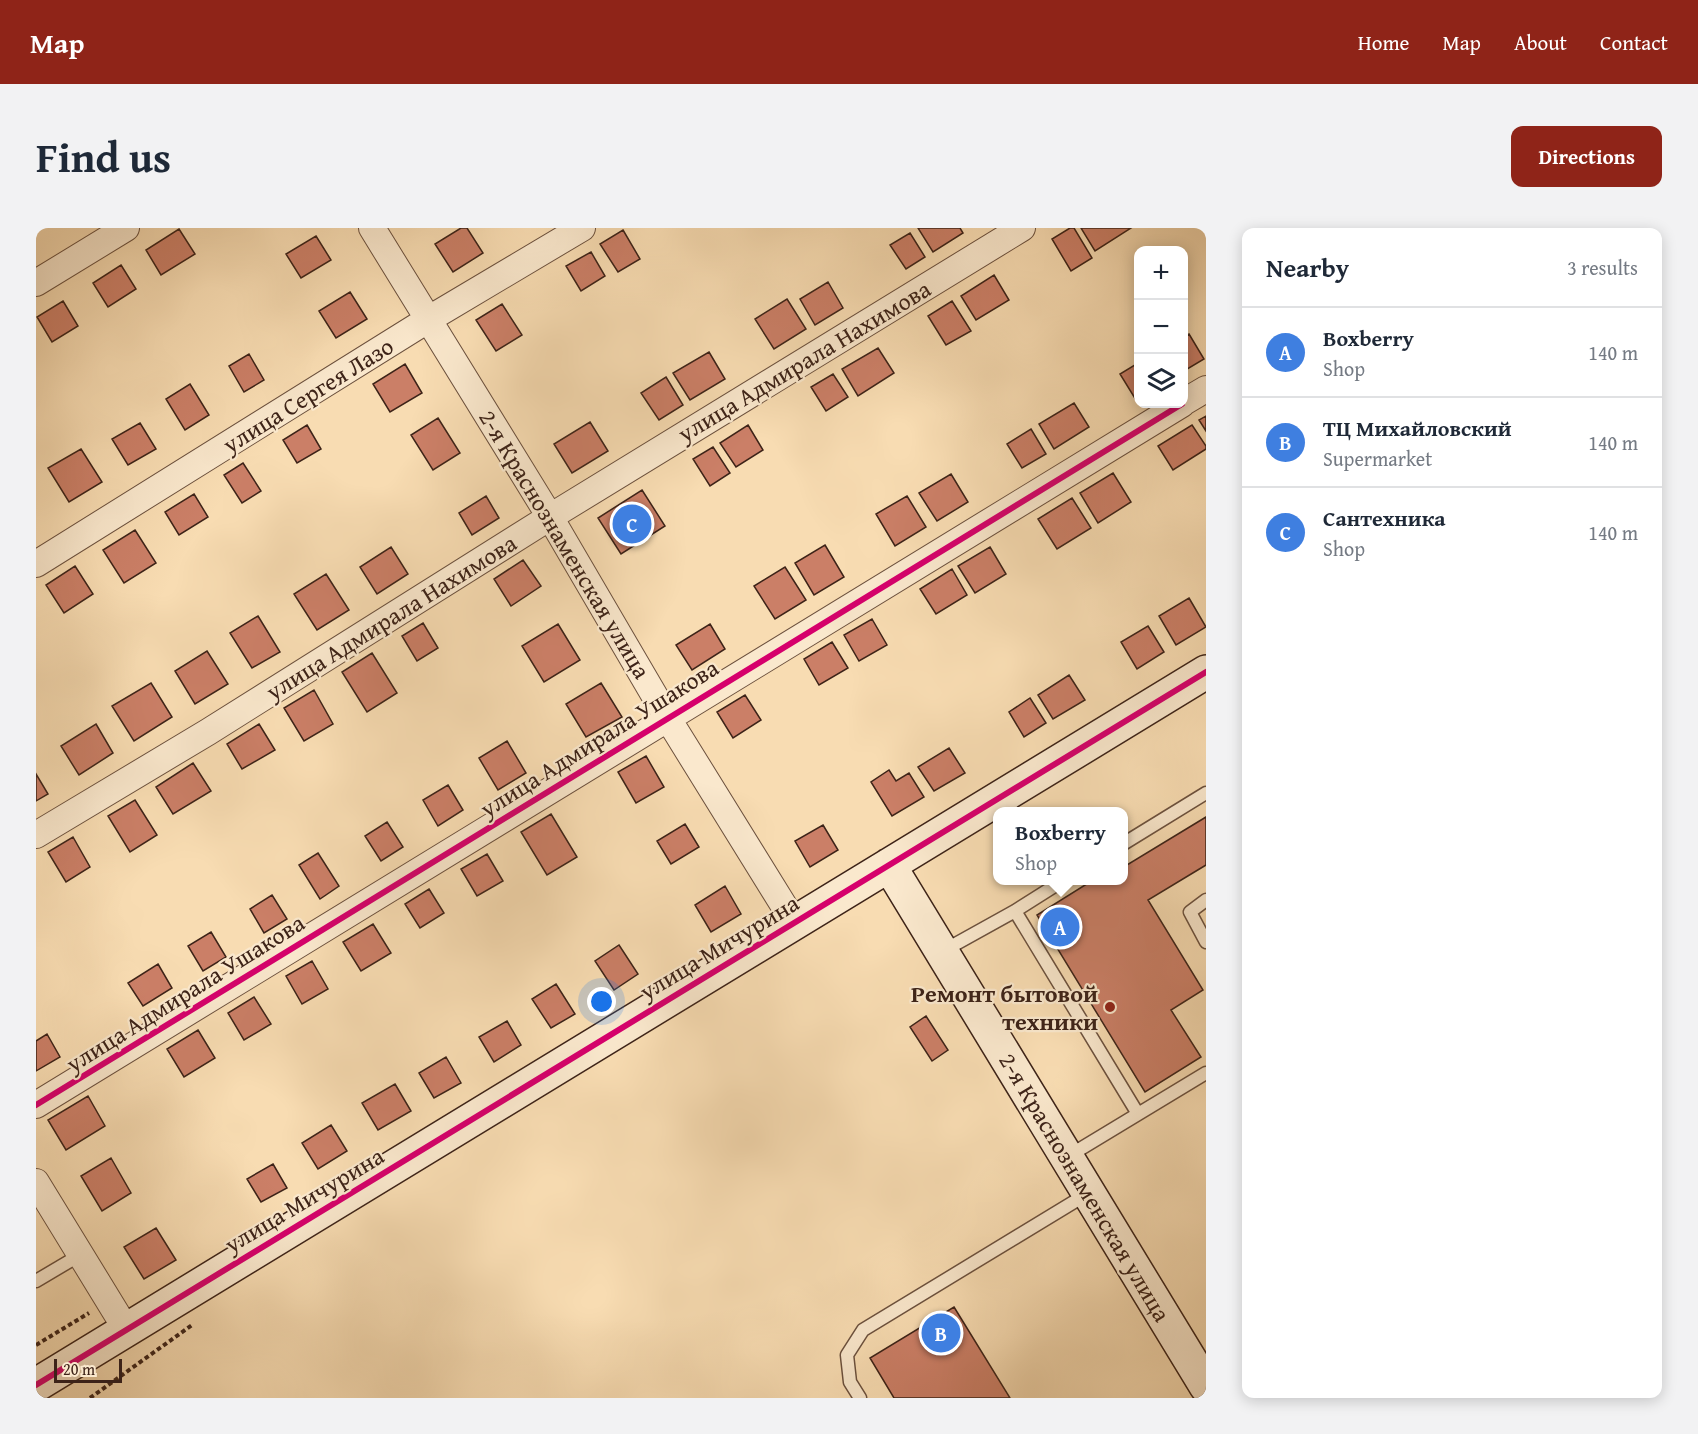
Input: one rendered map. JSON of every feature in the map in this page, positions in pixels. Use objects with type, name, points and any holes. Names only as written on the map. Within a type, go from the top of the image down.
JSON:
[{"type":"street","points":[[36,283],[126,228]]},
{"type":"street","name":"2-я Краснознаменская улица","points":[[372,228],[550,517],[668,717],[794,922]]},
{"type":"street","name":"улица Сергея Лазо","points":[[36,564],[429,319],[582,228]]},
{"type":"street","name":"улица Адмирала Нахимова","points":[[36,835],[208,732],[550,517],[1022,228]]},
{"type":"street","name":"улица Адмирала Ушакова","points":[[1188,400],[1206,389]]},
{"type":"street","name":"улица Адмирала Ушакова","points":[[36,1105],[1175,408]]},
{"type":"street","name":"улица Мичурина","points":[[36,1385],[1206,672]]},
{"type":"street","name":"2-я Краснознаменская улица","points":[[889,865],[1206,1386]]},
{"type":"street","points":[[36,1182],[126,1329]]},
{"type":"lane","points":[[1128,841],[1206,793]]},
{"type":"lane","points":[[942,951],[1015,911],[1056,885]]},
{"type":"lane","points":[[1206,900],[1190,912],[1206,942]]},
{"type":"lane","points":[[1015,911],[1138,1114]]},
{"type":"lane","points":[[1066,1158],[1206,1073]]},
{"type":"lane","points":[[860,1398],[850,1382],[847,1355],[863,1330],[1088,1193]]},
{"type":"lane","points":[[36,1281],[80,1255]]},
{"type":"path","points":[[36,1345],[97,1308]]},
{"type":"building","points":[[461,228],[467,228],[483,253],[453,272],[435,244]]},
{"type":"building","points":[[918,228],[960,228],[963,233],[933,252]]},
{"type":"building","points":[[1074,228],[1092,258],[1071,271],[1052,239]]},
{"type":"building","points":[[1081,228],[1131,228],[1095,251]]},
{"type":"building","points":[[179,229],[195,254],[161,275],[146,250]]},
{"type":"building","points":[[623,230],[640,259],[618,272],[600,244]]},
{"type":"building","points":[[910,233],[925,257],[906,269],[890,245]]},
{"type":"building","points":[[316,236],[331,260],[301,278],[286,254]]},
{"type":"building","points":[[591,252],[605,276],[581,291],[566,266]]},
{"type":"building","points":[[121,265],[136,289],[108,307],[93,283]]},
{"type":"building","points":[[994,275],[1009,300],[976,320],[961,296]]},
{"type":"building","points":[[828,282],[843,308],[815,325],[800,299]]},
{"type":"building","points":[[350,292],[367,319],[336,338],[319,311]]},
{"type":"building","points":[[787,299],[806,329],[774,349],[755,319]]},
{"type":"building","points":[[63,301],[78,326],[52,342],[37,317]]},
{"type":"building","points":[[952,301],[971,331],[946,345],[928,316]]},
{"type":"building","points":[[502,304],[522,335],[496,351],[476,320]]},
{"type":"building","points":[[1188,335],[1204,359],[1188,369],[1188,354]]},
{"type":"building","points":[[878,348],[894,373],[858,396],[842,369]]},
{"type":"building","points":[[709,352],[725,379],[690,400],[673,373]]},
{"type":"building","points":[[249,354],[264,380],[244,392],[229,366]]},
{"type":"building","points":[[405,364],[422,393],[390,412],[373,384]]},
{"type":"building","points":[[1134,365],[1134,397],[1120,374]]},
{"type":"building","points":[[833,374],[848,397],[826,411],[811,387]]},
{"type":"building","points":[[666,377],[683,405],[659,420],[641,393]]},
{"type":"building","points":[[190,384],[209,415],[185,430],[166,399]]},
{"type":"building","points":[[1074,403],[1089,427],[1054,449],[1039,424]]},
{"type":"building","points":[[1206,416],[1206,431],[1199,420]]},
{"type":"building","points":[[438,418],[460,453],[433,470],[411,435]]},
{"type":"building","points":[[590,422],[608,451],[572,473],[554,444]]},
{"type":"building","points":[[140,423],[156,449],[128,465],[112,439]]},
{"type":"building","points":[[307,425],[321,449],[297,463],[283,440]]},
{"type":"building","points":[[748,425],[763,450],[736,467],[720,443]]},
{"type":"building","points":[[1192,425],[1206,449],[1173,470],[1158,446]]},
{"type":"building","points":[[1031,429],[1046,454],[1022,468],[1007,444]]},
{"type":"building","points":[[713,447],[730,473],[710,486],[693,459]]},
{"type":"building","points":[[81,449],[102,482],[69,502],[48,468]]},
{"type":"building","points":[[243,463],[261,491],[242,503],[224,475]]},
{"type":"building","points":[[1113,473],[1131,502],[1098,523],[1080,493]]},
{"type":"building","points":[[951,474],[968,502],[937,521],[919,493]]},
{"type":"building","points":[[642,490],[665,526],[621,554],[598,518]]},
{"type":"building","points":[[194,494],[208,517],[179,535],[165,512]]},
{"type":"building","points":[[486,496],[499,518],[472,535],[459,513]]},
{"type":"building","points":[[907,496],[926,527],[895,546],[876,514]]},
{"type":"building","points":[[1072,498],[1091,528],[1057,549],[1038,519]]},
{"type":"building","points":[[135,530],[156,563],[124,583],[103,550]]},
{"type":"building","points":[[825,545],[844,577],[814,595],[795,563]]},
{"type":"building","points":[[391,547],[408,574],[377,594],[360,567]]},
{"type":"building","points":[[990,547],[1006,574],[975,593],[958,566]]},
{"type":"building","points":[[523,560],[541,586],[511,606],[494,579]]},
{"type":"building","points":[[75,566],[93,594],[64,613],[46,585]]},
{"type":"building","points":[[785,567],[806,600],[775,619],[754,586]]},
{"type":"building","points":[[952,569],[967,595],[936,614],[920,589]]},
{"type":"building","points":[[326,574],[349,610],[317,630],[294,594]]},
{"type":"building","points":[[1189,598],[1206,627],[1176,645],[1159,616]]},
{"type":"building","points":[[258,616],[280,652],[252,668],[230,633]]},
{"type":"building","points":[[872,619],[887,645],[859,661],[844,635]]},
{"type":"building","points":[[423,623],[438,648],[417,661],[402,636]]},
{"type":"building","points":[[558,624],[580,660],[544,682],[522,646]]},
{"type":"building","points":[[710,624],[725,649],[692,670],[676,645]]},
{"type":"building","points":[[1148,626],[1164,652],[1137,669],[1121,642]]},
{"type":"building","points":[[832,642],[848,668],[819,685],[804,659]]},
{"type":"building","points":[[207,651],[228,684],[195,704],[175,671]]},
{"type":"building","points":[[372,653],[397,693],[367,712],[342,672]]},
{"type":"building","points":[[1069,675],[1085,700],[1053,719],[1038,695]]},
{"type":"building","points":[[151,683],[172,717],[134,741],[112,706]]},
{"type":"building","points":[[601,683],[622,717],[586,737],[566,704]]},
{"type":"building","points":[[314,690],[333,724],[304,741],[284,708]]},
{"type":"building","points":[[745,695],[761,720],[733,738],[717,712]]},
{"type":"building","points":[[1030,698],[1046,723],[1024,737],[1009,712]]},
{"type":"building","points":[[96,724],[113,753],[79,775],[61,746]]},
{"type":"building","points":[[259,724],[275,750],[242,769],[227,744]]},
{"type":"building","points":[[507,741],[526,773],[498,790],[479,758]]},
{"type":"building","points":[[949,748],[965,773],[934,791],[918,767]]},
{"type":"building","points":[[646,756],[664,787],[636,803],[618,772]]},
{"type":"building","points":[[193,763],[211,791],[173,814],[156,787]]},
{"type":"building","points":[[889,770],[896,781],[909,773],[924,797],[892,816],[871,782]]},
{"type":"building","points":[[36,774],[48,794],[36,801]]},
{"type":"building","points":[[448,785],[463,810],[438,826],[423,800]]},
{"type":"building","points":[[135,800],[157,835],[130,852],[108,816]]},
{"type":"building","points":[[551,814],[577,857],[547,875],[521,832]]},
{"type":"building","points":[[1206,817],[1206,865],[1148,900],[1203,990],[1171,1010],[1201,1057],[1145,1092],[1037,915],[1085,885],[1128,885],[1128,864]]},
{"type":"building","points":[[387,822],[403,847],[381,861],[365,836]]},
{"type":"building","points":[[685,824],[699,847],[671,864],[657,841]]},
{"type":"building","points":[[823,825],[838,850],[810,867],[795,841]]},
{"type":"building","points":[[73,837],[90,867],[66,882],[48,852]]},
{"type":"building","points":[[318,853],[339,886],[320,899],[299,865]]},
{"type":"building","points":[[487,854],[503,881],[477,896],[461,869]]},
{"type":"building","points":[[725,886],[741,914],[711,932],[695,905]]},
{"type":"building","points":[[429,889],[444,913],[420,928],[405,904]]},
{"type":"building","points":[[272,895],[287,919],[264,933],[250,909]]},
{"type":"building","points":[[373,924],[391,953],[361,971],[343,942]]},
{"type":"building","points":[[211,932],[226,957],[203,971],[188,946]]},
{"type":"building","points":[[619,945],[638,974],[614,990],[595,961]]},
{"type":"building","points":[[312,961],[328,989],[302,1004],[286,976]]},
{"type":"building","points":[[158,964],[172,988],[143,1006],[128,983]]},
{"type":"building","points":[[556,984],[575,1014],[551,1028],[532,999]]},
{"type":"building","points":[[254,997],[271,1024],[244,1040],[228,1013]]},
{"type":"building","points":[[926,1016],[948,1050],[932,1061],[910,1027]]},
{"type":"building","points":[[507,1021],[521,1045],[494,1062],[479,1037]]},
{"type":"building","points":[[198,1030],[215,1058],[184,1077],[167,1049]]},
{"type":"building","points":[[47,1034],[60,1057],[36,1071],[36,1041]]},
{"type":"building","points":[[446,1057],[461,1083],[434,1098],[419,1073]]},
{"type":"building","points":[[395,1084],[411,1111],[378,1130],[362,1103]]},
{"type":"building","points":[[88,1096],[105,1126],[66,1150],[48,1120]]},
{"type":"building","points":[[331,1125],[347,1151],[318,1169],[302,1143]]},
{"type":"building","points":[[111,1158],[131,1193],[102,1211],[81,1176]]},
{"type":"building","points":[[273,1164],[287,1188],[261,1202],[247,1179]]},
{"type":"building","points":[[156,1228],[176,1260],[144,1279],[124,1247]]},
{"type":"building","points":[[954,1307],[1010,1398],[894,1398],[870,1358]]},
{"type":"cycle path","points":[[36,1105],[1175,408]]},
{"type":"cycle path","points":[[36,1385],[1206,672]]},
{"type":"place","name":"Сантехника","points":[[632,524]]},
{"type":"place","name":"Boxberry","points":[[1060,927]]},
{"type":"place","name":"Ремонт бытовой техники","points":[[1110,1007]]},
{"type":"place","name":"ТЦ Михайловский","points":[[941,1333]]}]
